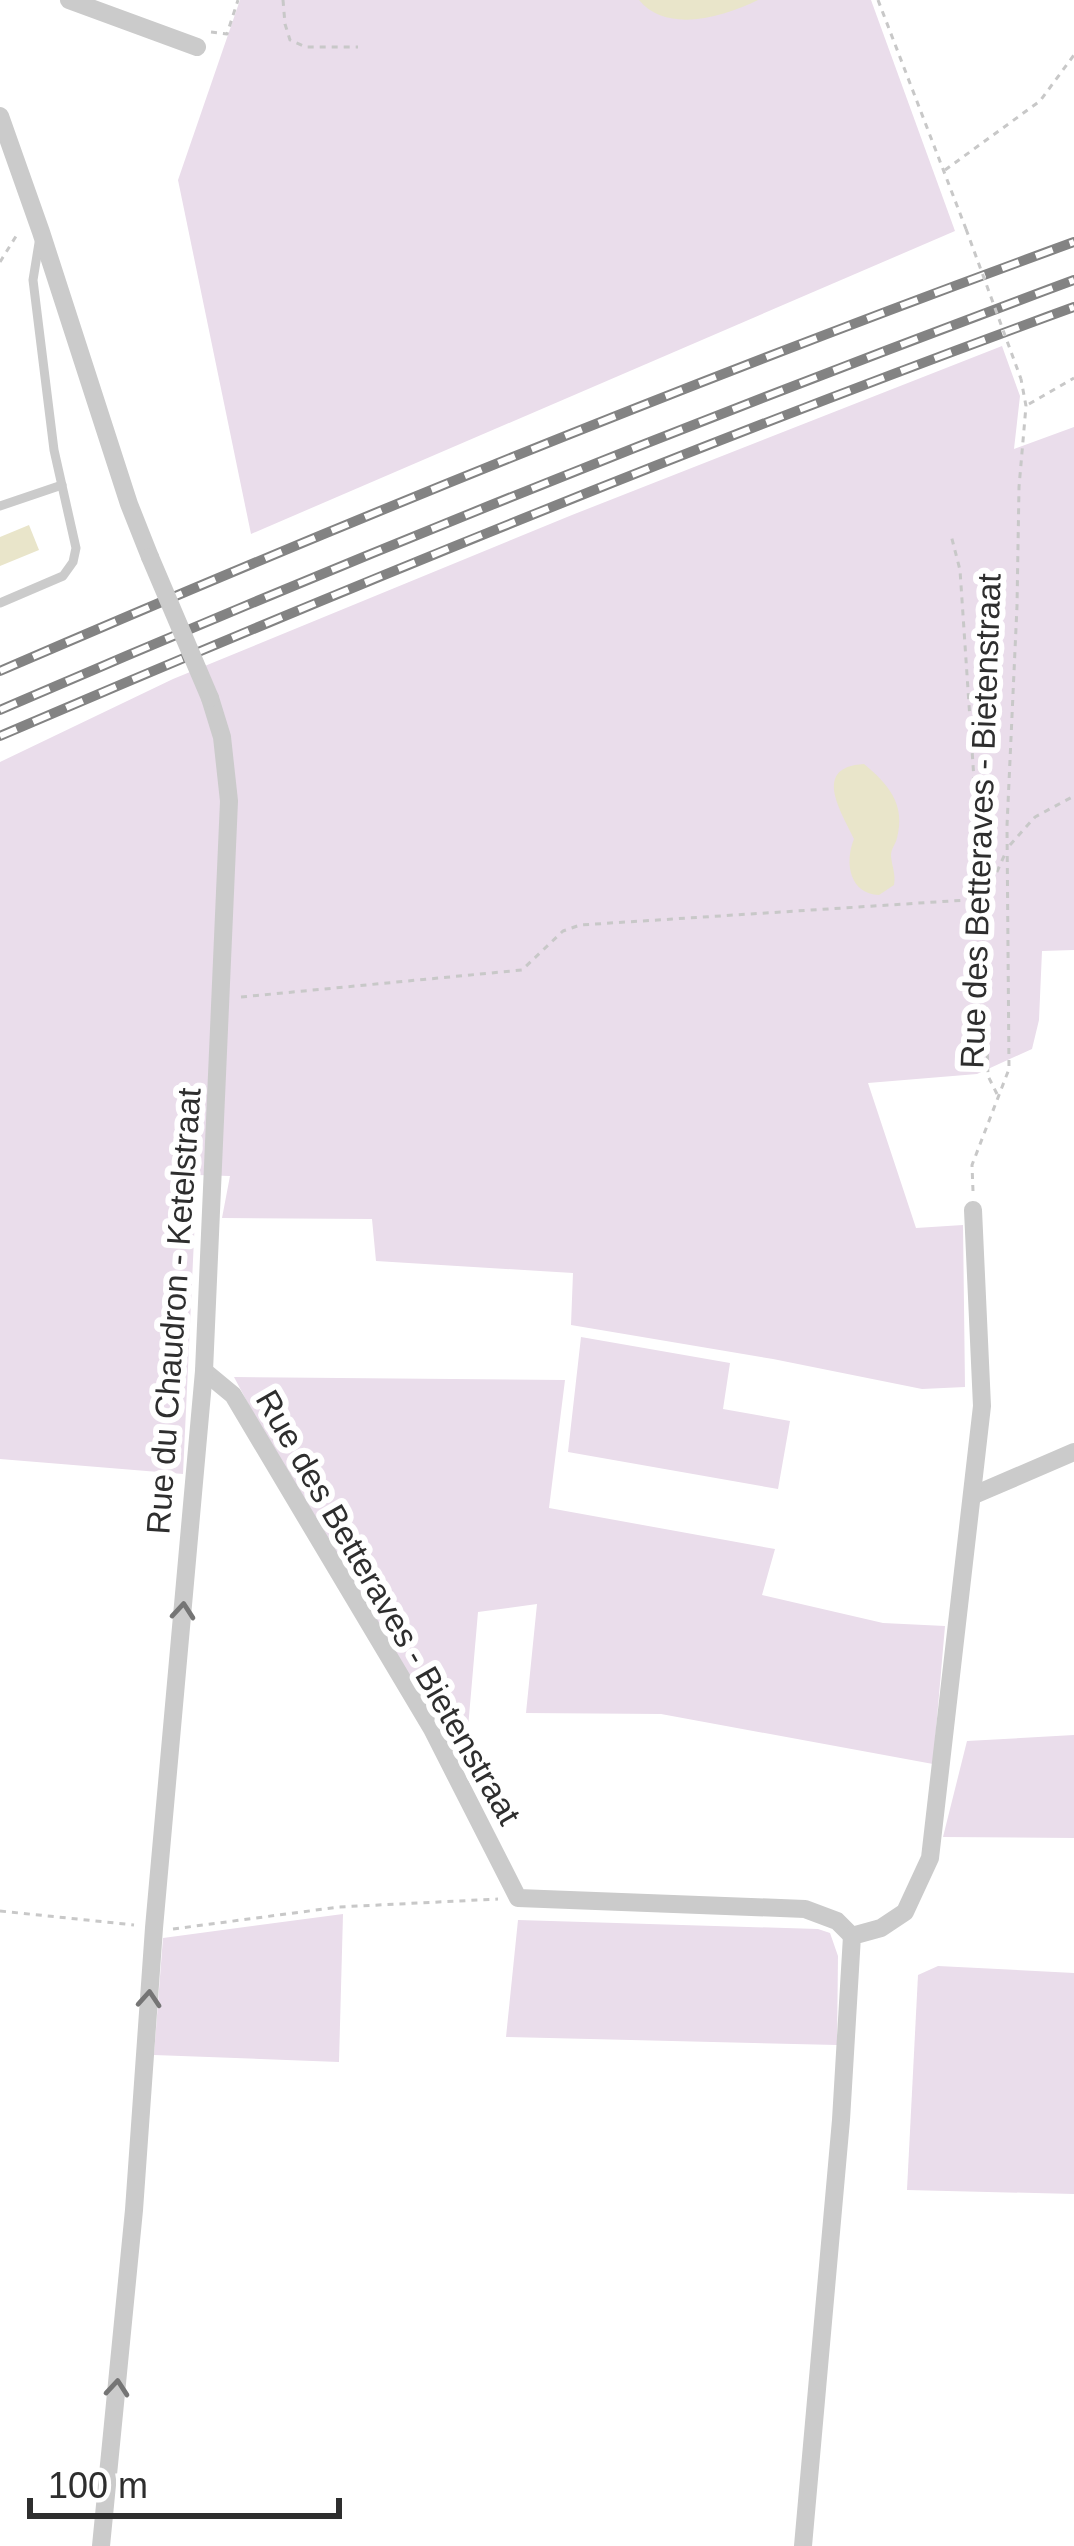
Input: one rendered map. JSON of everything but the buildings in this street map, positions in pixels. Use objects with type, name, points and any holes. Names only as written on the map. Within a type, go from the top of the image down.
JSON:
[{"type":"street","points":[[69,0],[197,46]]},
{"type":"street","name":"Rue du Chaudron - Ketelstraat","points":[[0,116],[129,504],[210,698],[227,768],[204,1371],[101,2546]]},
{"type":"street","points":[[852,1936],[881,1928],[905,1912],[930,1858],[982,1406],[973,1210]]},
{"type":"street","name":"Rue des Betteraves - Bietenstraat","points":[[204,1371],[233,1395],[315,1532],[432,1729],[518,1898]]},
{"type":"street","points":[[974,1495],[1074,1451]]},
{"type":"street","points":[[518,1898],[805,1909],[837,1922],[852,1936]]},
{"type":"street","points":[[803,2546],[841,2120],[852,1936]]},
{"type":"lane","points":[[0,603],[63,576],[76,548],[54,449],[33,280],[33,225]]},
{"type":"lane","points":[[0,506],[62,485]]},
{"type":"path","points":[[212,31],[227,34],[238,0]]},
{"type":"path","points":[[283,0],[290,40],[306,46],[358,46]]},
{"type":"path","name":"Rue des Betteraves - Bietenstraat","points":[[878,0],[1021,379],[1026,406],[1007,849],[1009,1069],[972,1166],[973,1210]]},
{"type":"path","points":[[944,171],[1040,101],[1074,55]]},
{"type":"path","points":[[0,262],[33,225]]},
{"type":"path","points":[[1026,406],[1074,378]]},
{"type":"path","points":[[951,535],[960,570],[982,899],[988,1076],[998,1097]]},
{"type":"path","points":[[982,899],[1007,849],[1035,817],[1074,796]]},
{"type":"path","points":[[221,998],[522,970],[563,932],[580,925],[982,899]]},
{"type":"path","points":[[0,1911],[172,1929],[339,1907],[518,1898]]},
{"type":"shaded area","points":[[240,0],[871,0],[955,231],[251,534],[178,180]]},
{"type":"shaded area","points":[[639,0],[758,0],[729,12],[680,19],[664,17]]},
{"type":"shaded area","points":[[1002,346],[1020,396],[1014,449],[1074,427],[1074,950],[1042,951],[1039,1020],[1032,1049],[977,1074],[868,1083],[916,1228],[963,1225],[965,1387],[922,1389],[571,1325],[573,1273],[376,1261],[372,1219],[222,1218],[230,1176],[197,1175],[183,1474],[0,1459],[0,762],[173,679]]},
{"type":"shaded area","points":[[29,525],[39,550],[0,566],[0,537]]},
{"type":"shaded area","points":[[864,764],[887,787],[899,815],[891,853],[894,885],[879,895],[861,889],[852,876],[854,839],[835,793],[838,773]]},
{"type":"shaded area","points":[[581,1337],[730,1363],[723,1409],[790,1421],[778,1489],[568,1452]]},
{"type":"shaded area","points":[[234,1377],[565,1380],[549,1508],[775,1549],[762,1595],[883,1623],[945,1626],[933,1764],[661,1714],[526,1713],[537,1604],[478,1612],[468,1728],[442,1731],[277,1458]]},
{"type":"shaded area","points":[[1074,1735],[1074,1838],[943,1837],[967,1741]]},
{"type":"shaded area","points":[[343,1914],[339,2062],[154,2055],[163,1938]]},
{"type":"shaded area","points":[[518,1920],[830,1933],[838,1956],[837,2045],[506,2037]]},
{"type":"shaded area","points":[[938,1966],[1074,1973],[1074,2194],[907,2190],[918,1975]]},
{"type":"railway","points":[[0,671],[534,449],[1074,242]]},
{"type":"railway","points":[[0,710],[534,488],[1074,280]]},
{"type":"railway","points":[[0,736],[534,514],[1074,307]]}]
